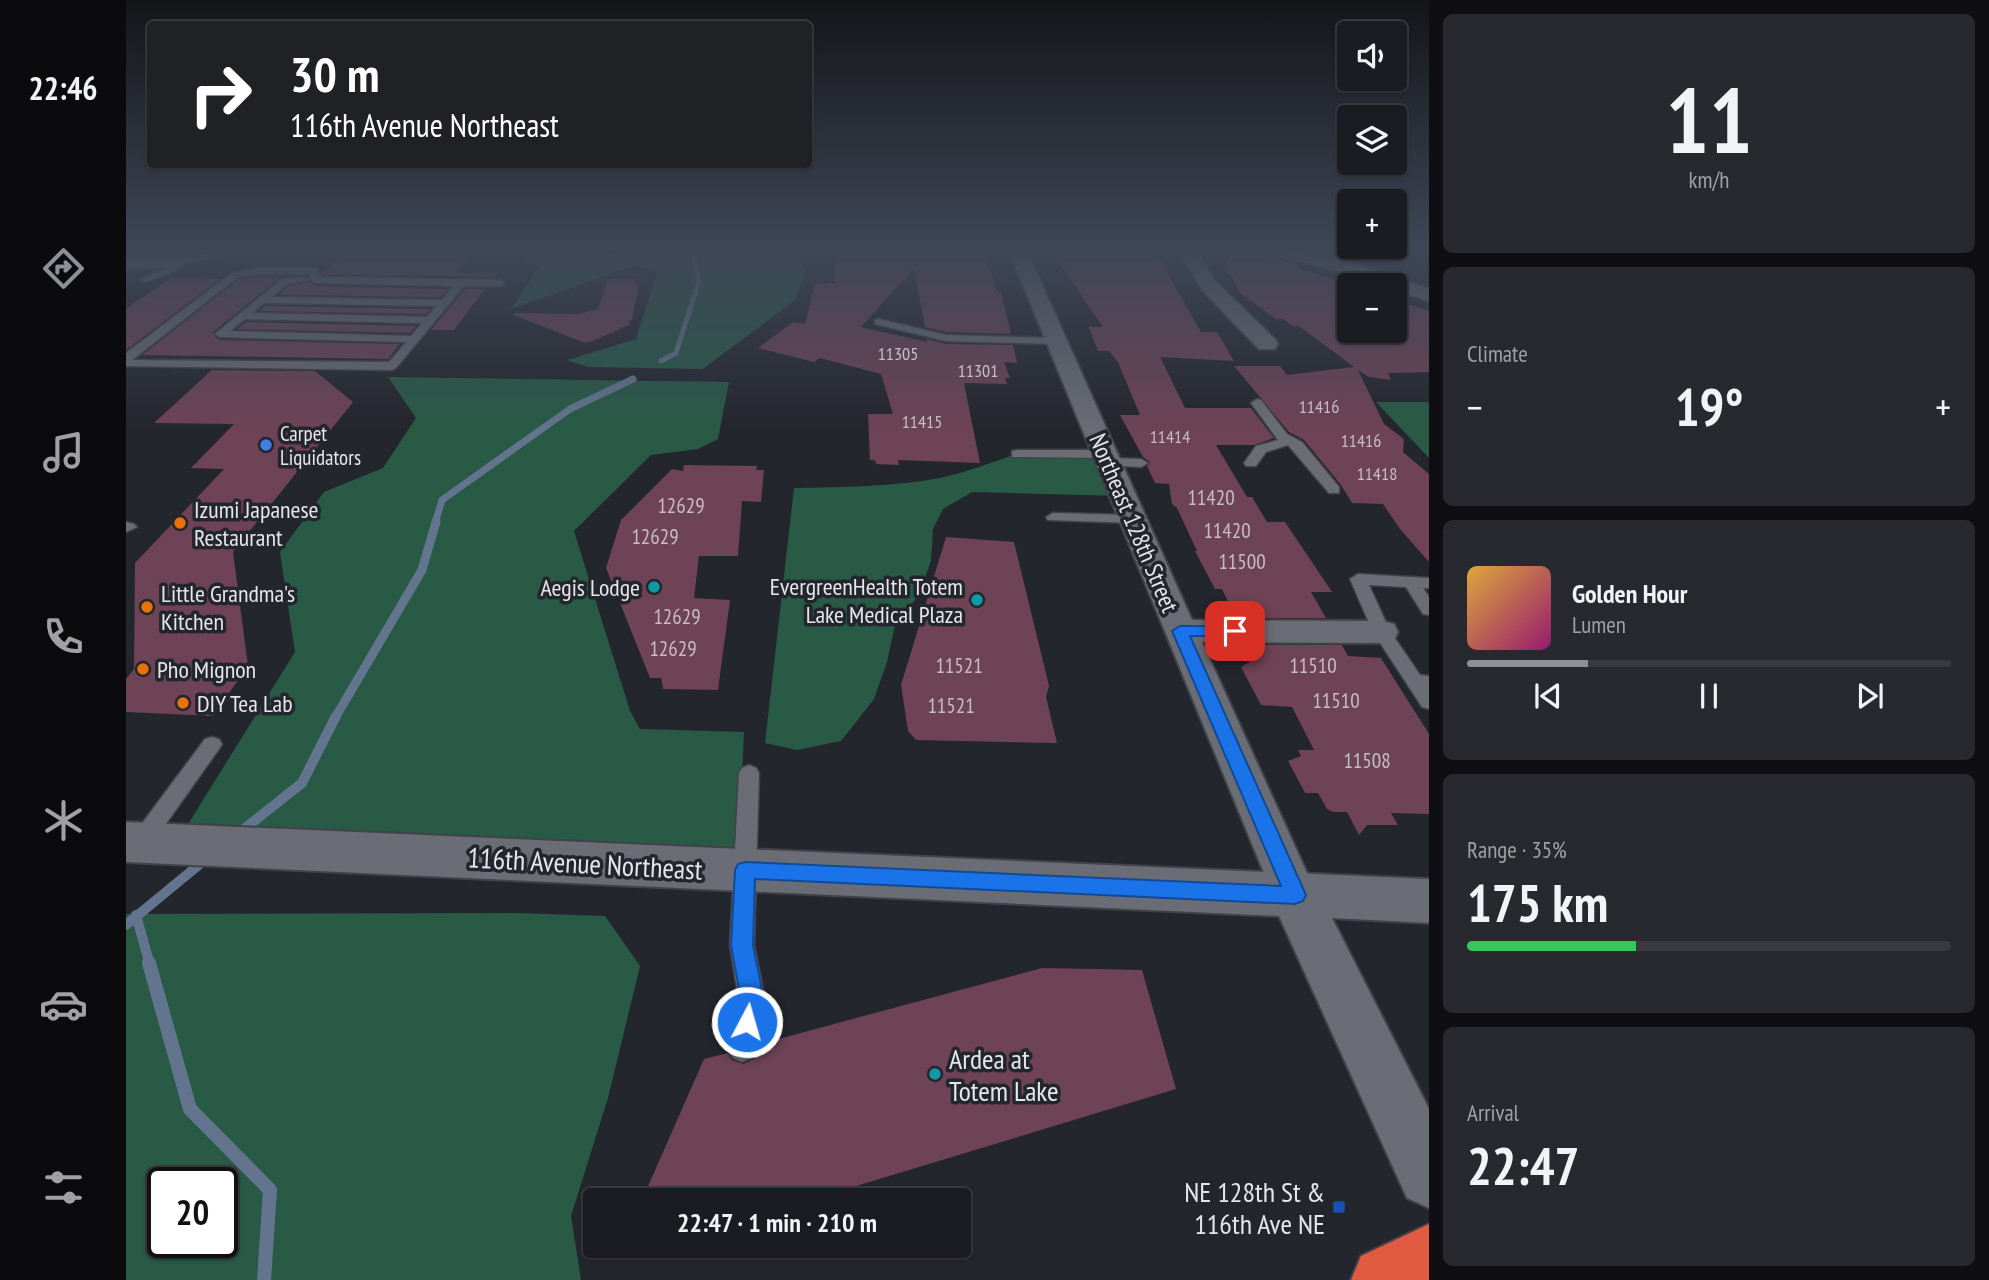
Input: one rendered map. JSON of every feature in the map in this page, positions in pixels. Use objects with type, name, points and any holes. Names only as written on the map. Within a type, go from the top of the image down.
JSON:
[{"type":"highway","points":[[1385,1280],[1429,1258]]},
{"type":"street","name":"Northeast 128th Street","points":[[1045,311],[1295,895],[1429,1176]]},
{"type":"street","points":[[1234,311],[1267,344]]},
{"type":"street","points":[[1180,631],[1382,632]]},
{"type":"street","name":"116th Avenue Northeast","points":[[138,843],[1429,901]]},
{"type":"lane","points":[[126,361],[190,311]]},
{"type":"lane","points":[[248,311],[220,334],[414,339]]},
{"type":"lane","points":[[126,361],[392,366],[438,311]]},
{"type":"lane","points":[[241,316],[430,320]]},
{"type":"lane","points":[[879,322],[946,338],[1058,341]]},
{"type":"lane","points":[[1257,403],[1282,437],[1297,445],[1334,490]]},
{"type":"lane","points":[[1251,464],[1261,449],[1289,441]]},
{"type":"lane","points":[[1017,454],[1107,458],[1141,463]]},
{"type":"lane","points":[[1053,517],[1133,519]]},
{"type":"lane","points":[[1429,583],[1358,579],[1382,632],[1422,682],[1429,702]]},
{"type":"lane","points":[[1411,582],[1429,610]]},
{"type":"lane","points":[[138,843],[212,744]]},
{"type":"lane","points":[[742,1049],[751,995],[733,870],[749,773]]},
{"type":"green space","points":[[645,311],[781,311],[703,369],[588,367],[567,360],[636,339]]},
{"type":"green space","points":[[388,377],[729,382],[718,439],[698,449],[651,455],[574,531],[630,711],[640,729],[744,732],[738,870],[175,845],[295,652],[280,552],[324,492],[383,468],[416,418]]},
{"type":"green space","points":[[1376,402],[1429,402],[1429,458]]},
{"type":"green space","points":[[1017,454],[1106,455],[1123,496],[972,492],[943,509],[933,529],[931,561],[919,595],[895,625],[887,662],[874,699],[841,741],[797,750],[765,743],[794,488],[922,481],[959,473]]},
{"type":"green space","points":[[517,913],[605,916],[640,966],[608,1098],[571,1216],[581,1280],[126,1280],[126,914]]},
{"type":"building","points":[[126,311],[178,311],[126,350]]},
{"type":"building","points":[[198,311],[239,311],[213,332],[220,340],[400,344],[388,359],[142,355]]},
{"type":"building","points":[[259,311],[429,311],[426,314]]},
{"type":"building","points":[[447,311],[469,311],[454,330],[431,330]]},
{"type":"building","points":[[591,311],[634,311],[632,320],[627,322],[631,324],[585,343],[514,313],[578,314]]},
{"type":"building","points":[[808,311],[876,311],[861,327],[927,342],[927,339],[946,344],[1013,345],[1017,363],[1004,362],[1010,378],[1005,378],[1007,384],[964,383],[980,463],[898,460],[899,465],[876,464],[875,460],[870,460],[868,414],[893,414],[881,374],[820,358],[814,362],[758,348],[793,322],[805,324]]},
{"type":"building","points":[[922,311],[1005,311],[1011,334],[946,332],[925,327]]},
{"type":"building","points":[[1092,311],[1189,311],[1201,332],[1217,332],[1234,361],[1160,357],[1185,408],[1251,408],[1274,438],[1254,445],[1216,445],[1247,497],[1252,497],[1267,522],[1285,522],[1332,592],[1311,592],[1326,618],[1236,618],[1222,589],[1215,589],[1195,551],[1177,508],[1172,504],[1169,484],[1155,483],[1147,466],[1150,462],[1143,457],[1120,415],[1140,415],[1118,362],[1109,351],[1098,351],[1089,327],[1103,327]]},
{"type":"building","points":[[1265,311],[1337,311],[1337,343],[1407,343],[1407,311],[1429,311],[1429,372],[1388,373],[1391,380],[1369,377],[1358,370],[1384,424],[1404,439],[1403,452],[1429,474],[1429,562],[1400,529],[1383,504],[1352,503],[1341,485],[1304,440],[1289,432],[1234,366],[1280,366],[1287,375],[1354,367],[1299,326],[1294,327],[1283,319],[1276,319]]},
{"type":"building","points":[[246,322],[416,326],[410,333],[237,329]]},
{"type":"building","points":[[212,370],[315,371],[353,402],[233,552],[248,666],[213,716],[126,712],[126,679],[134,669],[135,563],[224,469],[191,468],[234,424],[154,423]]},
{"type":"building","name":"Aegis Lodge","points":[[684,465],[757,466],[756,470],[764,470],[761,502],[742,501],[738,556],[699,556],[694,598],[730,600],[718,690],[663,689],[661,678],[650,678],[606,568],[621,520],[672,469],[683,471]]},
{"type":"building","name":"EvergreenHealth Totem Lake Medical Plaza","points":[[946,537],[1014,542],[1049,686],[1046,697],[1057,743],[916,740],[908,731],[901,685]]},
{"type":"building","points":[[1250,645],[1342,645],[1348,656],[1381,658],[1429,734],[1429,814],[1391,813],[1398,825],[1367,825],[1359,835],[1347,812],[1333,812],[1327,809],[1318,793],[1305,793],[1288,761],[1301,756],[1298,750],[1314,750],[1292,707],[1261,705],[1241,667],[1253,660],[1248,651]]},
{"type":"building","name":"Ardea at Totem Lake","points":[[1042,968],[1142,970],[1176,1089],[850,1188],[647,1188],[704,1059],[728,1053],[732,1060],[743,1064],[754,1059],[756,1045]]},
{"type":"waterway","points":[[661,361],[676,353],[690,311]]},
{"type":"waterway","points":[[435,523],[442,500],[570,409],[633,379]]},
{"type":"waterway","points":[[335,718],[422,570],[436,522]]},
{"type":"waterway","points":[[239,833],[302,783],[336,716]]},
{"type":"waterway","points":[[136,916],[206,859]]},
{"type":"waterway","points":[[126,925],[136,916]]},
{"type":"waterway","points":[[136,916],[150,965]]},
{"type":"waterway","points":[[149,963],[190,1109],[270,1190],[264,1280]]},
{"type":"place","name":"Carpet Liquidators","points":[[266,445]]},
{"type":"place","name":"Izumi Japanese Restaurant","points":[[180,523]]},
{"type":"place","name":"Aegis Lodge","points":[[654,587]]},
{"type":"place","name":"EvergreenHealth Totem Lake Medical Plaza","points":[[977,600]]},
{"type":"place","name":"Little Grandma's Kitchen","points":[[147,607]]},
{"type":"place","name":"Pho Mignon","points":[[143,669]]},
{"type":"place","name":"DIY Tea Lab","points":[[183,703]]},
{"type":"place","name":"Ardea at Totem Lake","points":[[935,1074]]},
{"type":"place","name":"NE 128th St & 116th Ave NE","points":[[1339,1207]]},
{"type":"route","points":[[747,1022],[751,995],[742,945],[745,870],[1295,895],[1180,631],[1235,631]]}]
